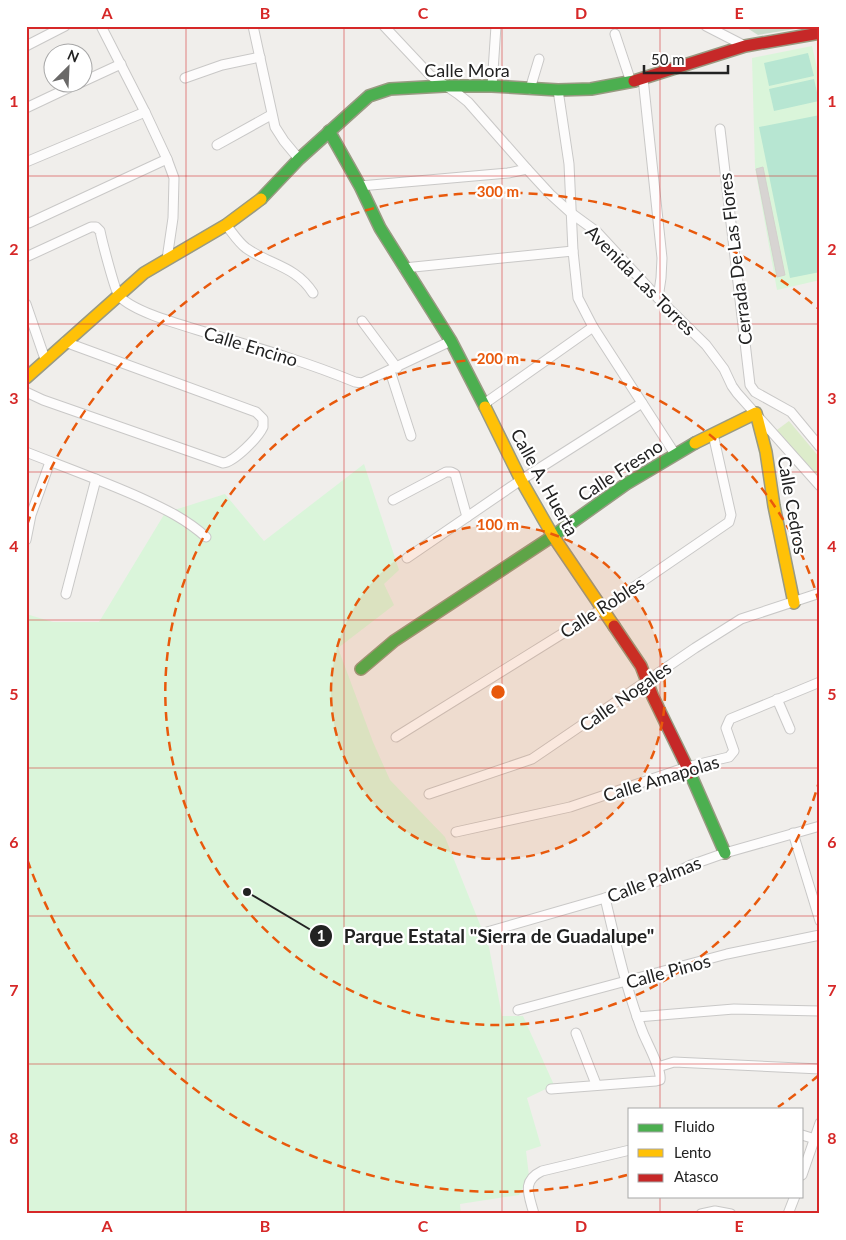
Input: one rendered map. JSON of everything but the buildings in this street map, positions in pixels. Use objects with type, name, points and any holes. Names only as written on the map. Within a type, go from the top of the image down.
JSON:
[{"type":"street","points":[[26,46],[65,26]]},
{"type":"street","points":[[101,26],[168,159],[174,178],[175,189],[167,259]]},
{"type":"street","points":[[253,26],[275,127],[299,159]]},
{"type":"street","name":"Avenida Las Torres","points":[[384,26],[430,75],[468,102],[526,170],[571,213],[597,232],[713,354],[724,369],[732,386],[820,486]]},
{"type":"street","points":[[492,86],[496,26]]},
{"type":"street","points":[[706,26],[745,46]]},
{"type":"street","points":[[615,34],[631,82]]},
{"type":"street","name":"Calle Mora","points":[[26,378],[144,273],[226,225],[260,200],[329,131],[364,100],[379,91],[444,86],[492,86],[558,90],[591,89],[631,82],[745,46],[819,35]]},
{"type":"street","points":[[185,78],[260,56]]},
{"type":"street","points":[[530,89],[539,59]]},
{"type":"street","points":[[92,77],[121,64]]},
{"type":"street","points":[[643,78],[662,258],[662,278],[658,298]]},
{"type":"street","points":[[558,90],[569,164],[573,251],[578,298],[593,327],[676,454]]},
{"type":"street","points":[[26,108],[60,92]]},
{"type":"street","points":[[26,162],[145,112]]},
{"type":"street","points":[[217,144],[271,115]]},
{"type":"street","name":"Cerrada De Las Flores","points":[[720,129],[750,385],[752,390],[791,412],[820,446]]},
{"type":"street","name":"Calle A. Huerta","points":[[329,131],[360,186],[380,228],[450,342],[484,404],[521,480],[553,536],[641,666],[653,696],[688,767],[724,853]]},
{"type":"street","points":[[29,223],[168,159]]},
{"type":"street","points":[[360,186],[526,170]]},
{"type":"street","points":[[226,225],[244,246],[298,275],[313,293]]},
{"type":"street","points":[[26,256],[91,227],[96,227],[100,231],[118,295]]},
{"type":"street","points":[[404,268],[573,251]]},
{"type":"street","name":"Calle Encino","points":[[118,295],[139,309],[166,320],[312,365],[362,383],[450,342]]},
{"type":"street","points":[[26,304],[45,360]]},
{"type":"street","points":[[362,321],[393,369],[411,436]]},
{"type":"street","points":[[484,404],[593,327]]},
{"type":"street","points":[[26,392],[43,400],[219,462],[227,463],[234,459],[261,432],[264,422],[256,412],[65,342]]},
{"type":"street","points":[[407,558],[521,480],[642,403]]},
{"type":"street","name":"Calle Fresno","points":[[361,669],[394,641],[553,536],[626,484],[676,454],[756,413]]},
{"type":"street","name":"Calle Cedros","points":[[756,413],[766,452],[774,506],[794,603]]},
{"type":"street","name":"Calle Robles","points":[[396,737],[602,608],[729,522],[731,515],[713,434]]},
{"type":"street","points":[[26,452],[96,479],[167,510],[192,524],[206,537]]},
{"type":"street","points":[[26,540],[31,515],[50,462]]},
{"type":"street","points":[[393,500],[446,472],[451,472],[455,474],[467,517]]},
{"type":"street","points":[[66,594],[96,479]]},
{"type":"street","name":"Calle Nogales","points":[[429,794],[532,759],[741,619],[820,593]]},
{"type":"street","name":"Calle Amapolas","points":[[456,832],[570,807],[688,767],[732,755],[734,747],[726,728],[730,719],[820,682]]},
{"type":"street","points":[[777,699],[790,729]]},
{"type":"street","name":"Calle Palmas","points":[[487,932],[605,898],[661,880],[691,865],[724,853],[793,832],[820,826]]},
{"type":"street","points":[[793,832],[820,921]]},
{"type":"street","points":[[550,1089],[660,1080],[658,1067],[637,1017],[626,982],[605,898]]},
{"type":"street","name":"Calle Pinos","points":[[518,1010],[727,954],[820,935]]},
{"type":"street","points":[[637,1017],[734,1009],[820,1011]]},
{"type":"street","points":[[576,1033],[596,1084]]},
{"type":"street","points":[[658,1067],[674,1062],[820,1069]]},
{"type":"street","points":[[804,1169],[820,1123]]},
{"type":"street","points":[[804,1136],[815,1139]]},
{"type":"street","points":[[534,1214],[528,1191],[531,1179],[542,1171],[628,1150]]},
{"type":"street","points":[[788,1214],[794,1198]]},
{"type":"street","points":[[700,1214],[715,1211],[731,1214]]},
{"type":"green space","points":[[744,26],[814,26],[758,35]]},
{"type":"green space","points":[[812,46],[820,81],[820,280],[777,290],[755,168],[752,58]]},
{"type":"green space","points":[[808,53],[814,76],[769,86],[764,63]]},
{"type":"green space","points":[[814,79],[819,101],[774,111],[769,89]]},
{"type":"green space","points":[[820,115],[820,272],[790,278],[759,127]]},
{"type":"green space","points":[[789,421],[820,458],[820,479],[777,430]]},
{"type":"green space","points":[[364,464],[399,570],[384,584],[394,605],[338,648],[373,742],[390,780],[445,837],[489,947],[502,1016],[523,1016],[554,1085],[527,1098],[541,1146],[526,1151],[529,1176],[519,1195],[460,1204],[461,1214],[26,1214],[26,614],[53,622],[99,622],[165,513],[225,494],[264,541]]},
{"type":"traffic: fast","points":[[261,199],[299,159],[369,96],[390,89],[444,86],[492,86],[558,90],[591,89],[634,81]]},
{"type":"traffic: fast","points":[[329,131],[360,186],[380,228],[451,341],[485,407]]},
{"type":"traffic: fast","points":[[361,669],[394,641],[553,536],[626,484],[695,443]]},
{"type":"traffic: fast","points":[[690,773],[725,853]]},
{"type":"traffic: slow","points":[[26,378],[144,273],[226,225],[261,199]]},
{"type":"traffic: slow","points":[[485,407],[521,480],[553,536],[614,626]]},
{"type":"traffic: slow","points":[[695,443],[756,413],[766,452],[774,506],[794,603]]},
{"type":"traffic: jam","points":[[634,81],[745,46],[820,33]]},
{"type":"traffic: jam","points":[[614,626],[641,666],[653,697],[690,773]]},
{"type":"place","name":"Parque Estatal \"Sierra de Guadalupe\"","points":[[247,892]]}]
